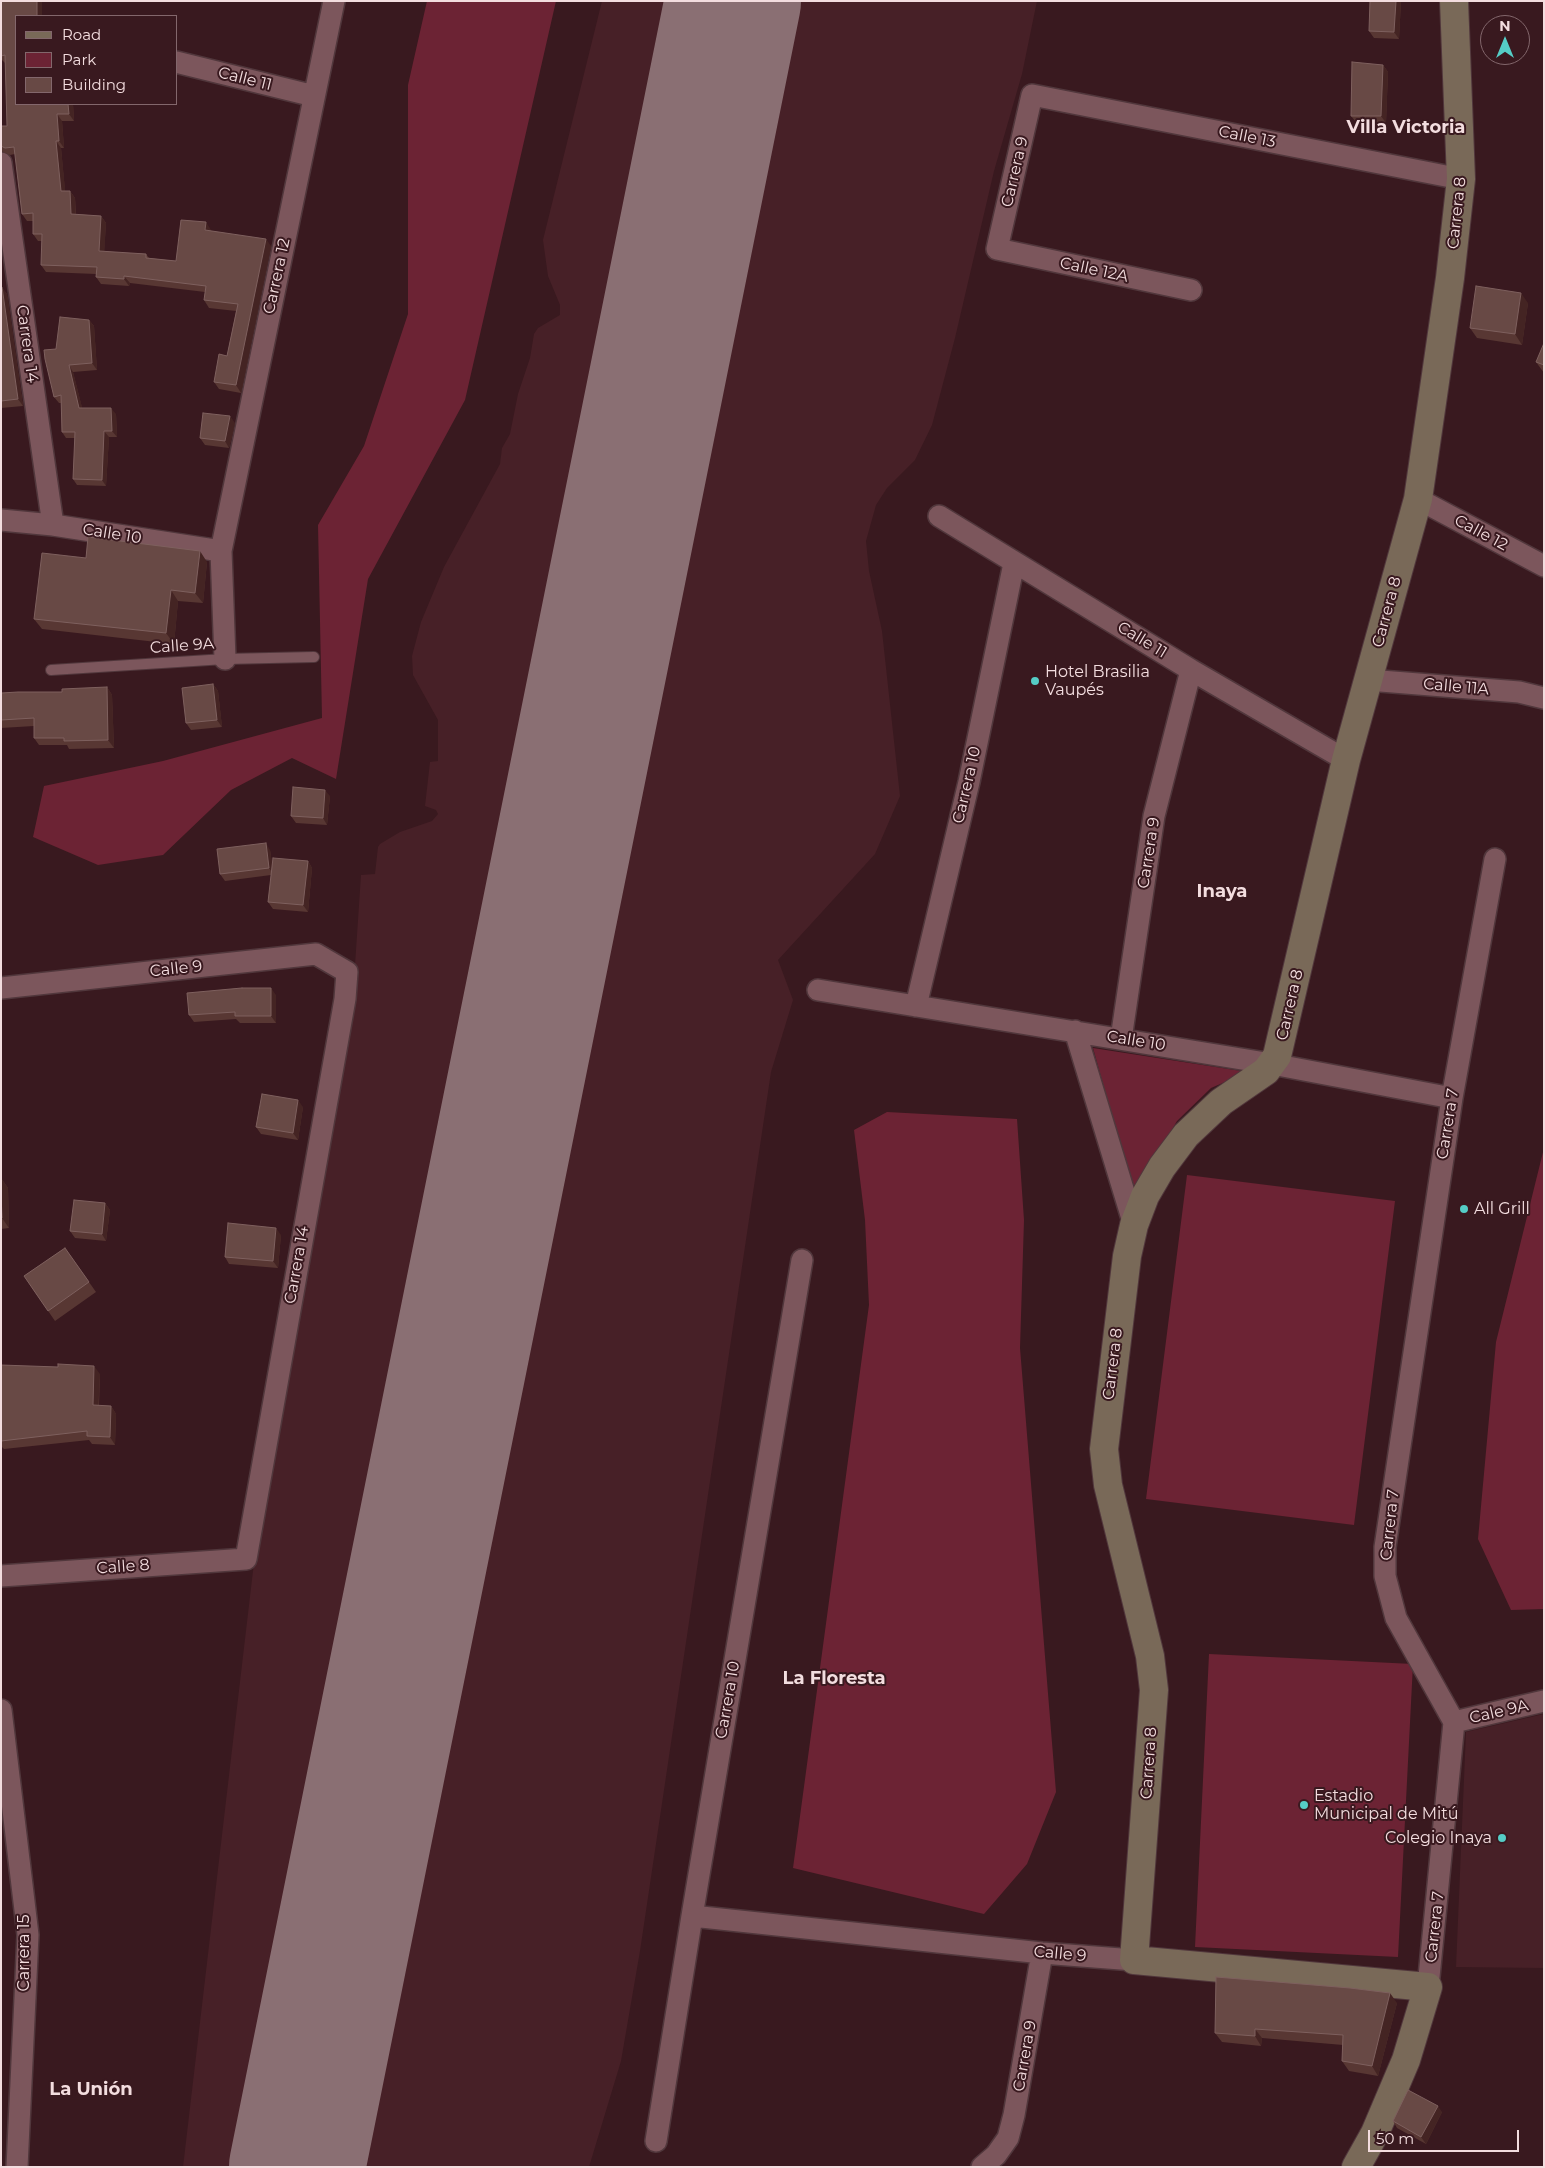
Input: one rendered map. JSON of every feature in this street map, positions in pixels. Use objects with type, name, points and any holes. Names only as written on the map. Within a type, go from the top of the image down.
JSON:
[{"type":"street","name":"Carrera 8","points":[[1134,1960],[1154,1690],[1150,1656],[1108,1485],[1104,1450],[1127,1256],[1134,1225],[1145,1196],[1162,1167],[1186,1136],[1221,1102],[1266,1071],[1272,1064],[1281,1042],[1346,760],[1418,499],[1450,278],[1461,178],[1454,1]]},
{"type":"street","name":"Carrera 12","points":[[225,659],[221,551],[314,96],[329,6]]},
{"type":"street","name":"Calle 11","points":[[178,62],[314,96]]},
{"type":"street","name":"Calle 13","points":[[1032,95],[1461,178]]},
{"type":"street","name":"Carrera 9","points":[[997,249],[1032,95]]},
{"type":"street","name":"Carrera 14","points":[[1,163],[53,524]]},
{"type":"street","name":"Calle 12A","points":[[997,249],[1191,290]]},
{"type":"street","name":"Calle 12","points":[[1418,499],[1544,566]]},
{"type":"street","name":"Calle 11","points":[[939,516],[1191,670],[1346,760]]},
{"type":"street","name":"Calle 10","points":[[1,520],[53,524],[221,551]]},
{"type":"street","name":"Carrera 10","points":[[916,1006],[969,782],[1014,563]]},
{"type":"street","name":"Carrera 9","points":[[1121,1039],[1154,816],[1191,670]]},
{"type":"street","name":"Calle 11A","points":[[1368,680],[1519,692],[1544,698]]},
{"type":"street","name":"Carrera 7","points":[[1356,2167],[1375,2133],[1406,2060],[1428,1987],[1454,1722],[1396,1618],[1388,1591],[1385,1562],[1387,1532],[1452,1098],[1495,858]]},
{"type":"street","name":"Calle 9","points":[[1,988],[316,954],[347,972]]},
{"type":"street","name":"Carrera 14","points":[[246,1559],[345,999],[347,972]]},
{"type":"street","name":"Calle 10","points":[[818,990],[1272,1064],[1452,1098]]},
{"type":"street","points":[[1075,1031],[1134,1225]]},
{"type":"street","name":"Carrera 10","points":[[656,2141],[802,1260]]},
{"type":"street","name":"Calle 8","points":[[1,1576],[246,1559]]},
{"type":"street","name":"Cale 9A","points":[[1454,1722],[1544,1701]]},
{"type":"street","name":"Carrera 15","points":[[1,1710],[28,1935],[17,2167]]},
{"type":"street","name":"Calle 9","points":[[692,1916],[1042,1953],[1428,1987]]},
{"type":"street","name":"Carrera 9","points":[[989,2161],[1008,2138],[1014,2115],[1042,1953]]},
{"type":"lane","name":"Calle 9A","points":[[51,670],[225,659],[314,657]]},
{"type":"shaded area","points":[[602,1],[1037,1],[1022,74],[994,171],[955,338],[932,425],[915,460],[887,488],[876,505],[866,541],[869,571],[882,631],[900,796],[875,854],[778,960],[793,1000],[771,1072],[640,1951],[621,2061],[589,2167],[183,2167],[255,1554],[355,965],[361,875],[375,874],[380,844],[400,832],[432,821],[438,814],[436,810],[425,806],[430,762],[438,761],[438,720],[413,675],[412,656],[421,622],[444,567],[500,464],[502,448],[510,434],[518,394],[530,358],[534,334],[538,328],[560,315],[560,305],[548,276],[543,240]]},
{"type":"shaded area","name":"Colegio Inaya","points":[[1544,1714],[1544,1968],[1456,1967],[1466,1732]]},
{"type":"green space","points":[[427,1],[556,1],[465,400],[368,579],[336,779],[292,758],[231,790],[163,855],[98,865],[33,837],[44,786],[163,761],[322,718],[318,525],[364,446],[408,314],[408,85]]},
{"type":"green space","points":[[1093,1048],[1248,1072],[1211,1088],[1177,1121],[1134,1195]]},
{"type":"green space","points":[[887,1112],[1017,1119],[1024,1220],[1020,1348],[1056,1792],[1027,1864],[984,1914],[793,1868],[869,1305],[865,1220],[854,1130]]},
{"type":"green space","points":[[1544,1148],[1544,1609],[1511,1610],[1478,1539],[1496,1342]]},
{"type":"green space","points":[[1187,1175],[1395,1201],[1354,1525],[1146,1499]]},
{"type":"green space","name":"Estadio Municipal de Mitú","points":[[1209,1654],[1413,1664],[1398,1957],[1195,1947]]},
{"type":"building","points":[[1,1],[37,1],[37,15],[15,15],[15,105],[68,105],[69,114],[57,114],[59,141],[56,141],[61,191],[70,191],[71,214],[101,216],[99,251],[146,254],[146,258],[176,261],[181,220],[206,222],[205,230],[266,239],[236,385],[214,382],[219,354],[227,356],[238,304],[204,300],[206,286],[124,276],[124,279],[96,277],[97,267],[41,265],[42,234],[33,234],[33,213],[22,214],[14,147],[5,148],[1,146],[1,126],[7,126],[5,55],[1,56]]},
{"type":"building","points":[[1370,1],[1396,1],[1394,32],[1369,31]]},
{"type":"building","points":[[1352,62],[1383,65],[1381,116],[1351,116]]},
{"type":"building","points":[[1476,286],[1521,293],[1515,334],[1470,328]]},
{"type":"building","points":[[1,287],[18,399],[1,401]]},
{"type":"building","points":[[60,317],[89,320],[92,363],[69,365],[79,408],[111,408],[112,431],[104,431],[102,480],[73,479],[75,432],[62,432],[61,395],[54,397],[44,350],[56,349]]},
{"type":"building","points":[[1544,343],[1544,365],[1536,362]]},
{"type":"building","points":[[203,413],[230,416],[225,441],[200,438]]},
{"type":"building","points":[[88,537],[200,551],[195,593],[171,590],[166,633],[34,619],[42,553],[86,558]]},
{"type":"building","points":[[213,684],[217,720],[186,723],[182,688]]},
{"type":"building","points":[[107,687],[108,740],[64,741],[64,738],[34,738],[34,718],[1,720],[1,693],[62,692],[62,689]]},
{"type":"building","points":[[293,787],[325,790],[323,818],[291,816]]},
{"type":"building","points":[[266,843],[269,868],[220,874],[217,849]]},
{"type":"building","points":[[273,858],[308,861],[303,905],[268,902]]},
{"type":"building","points":[[242,988],[271,988],[271,1016],[235,1016],[235,1012],[189,1015],[187,993]]},
{"type":"building","points":[[262,1094],[298,1100],[293,1133],[256,1127]]},
{"type":"building","points":[[74,1200],[105,1203],[102,1234],[70,1231]]},
{"type":"building","points":[[228,1223],[276,1228],[273,1261],[225,1257]]},
{"type":"building","points":[[65,1248],[89,1282],[48,1311],[24,1276]]},
{"type":"building","points":[[58,1364],[94,1366],[93,1405],[111,1406],[110,1437],[87,1436],[87,1431],[1,1441],[1,1365],[58,1367]]},
{"type":"building","points":[[1216,1977],[1390,1993],[1372,2066],[1342,2061],[1343,2035],[1255,2029],[1255,2036],[1215,2033]]},
{"type":"building","points":[[1408,2090],[1438,2106],[1421,2137],[1393,2121]]},
{"type":"runway","points":[[297,2167],[733,1]]},
{"type":"place","name":"Hotel Brasilia Vaupés","points":[[1035,681]]},
{"type":"place","name":"All Grill","points":[[1464,1209]]},
{"type":"place","name":"Estadio Municipal de Mitú","points":[[1304,1805]]},
{"type":"place","name":"Colegio Inaya","points":[[1502,1838]]},
{"type":"district","name":"Villa Victoria","points":[[1406,128]]},
{"type":"district","name":"Inaya","points":[[1222,892]]},
{"type":"district","name":"La Floresta","points":[[834,1679]]},
{"type":"district","name":"La Unión","points":[[91,2090]]}]
